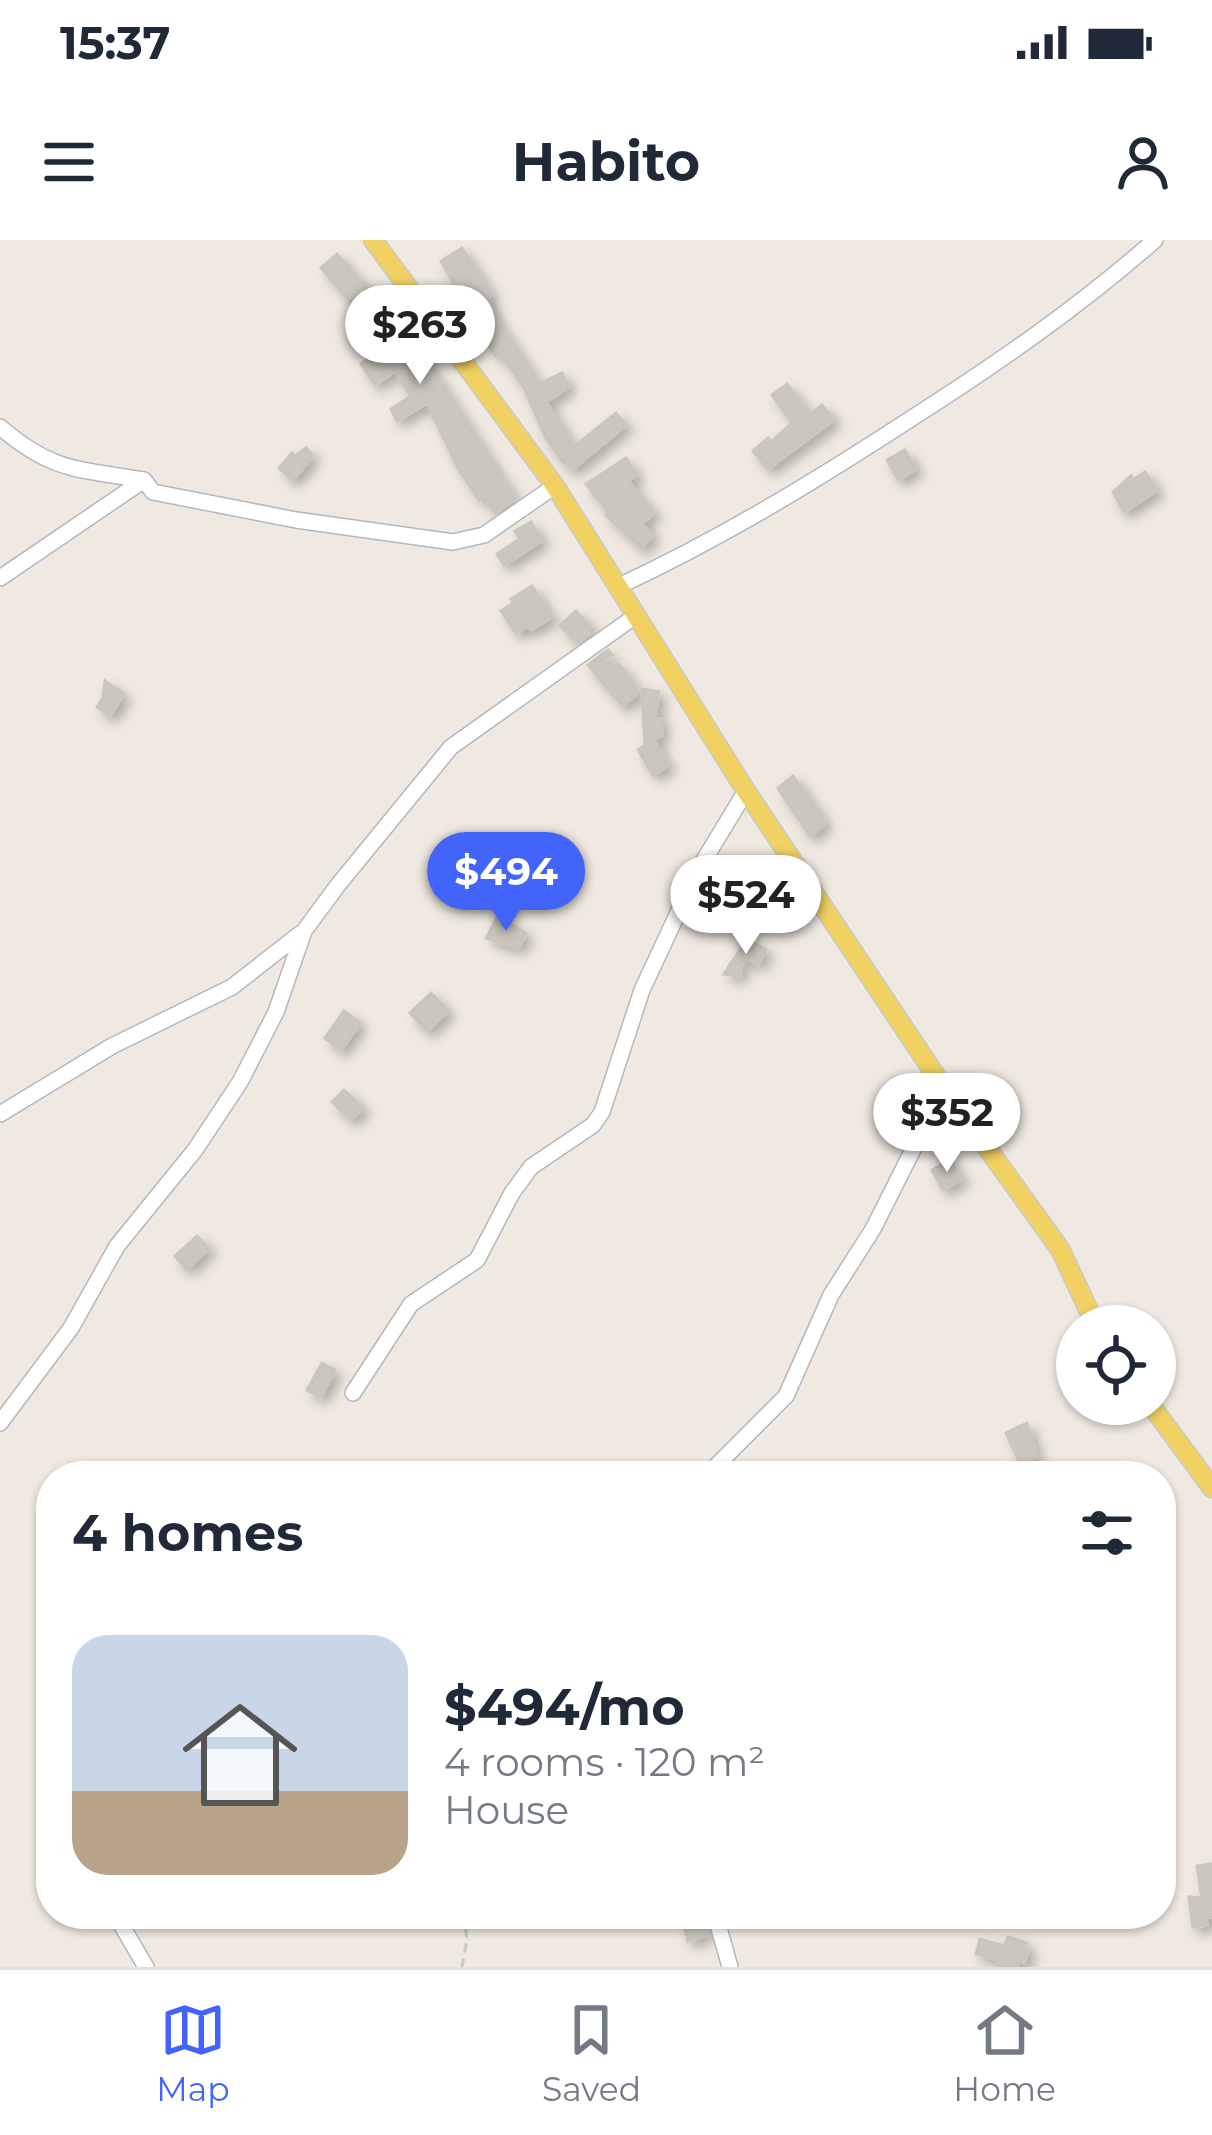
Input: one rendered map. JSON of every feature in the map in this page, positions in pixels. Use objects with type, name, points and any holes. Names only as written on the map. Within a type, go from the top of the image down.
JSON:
[{"type":"main road","points":[[373,240],[555,486],[746,791],[944,1088],[1060,1249],[1086,1305]]},
{"type":"main road","points":[[1166,1425],[1212,1488]]},
{"type":"street","points":[[619,586],[703,547],[886,436],[1015,352],[1099,290],[1155,240]]},
{"type":"street","points":[[0,428],[56,466],[144,480],[153,492],[296,520],[453,542],[484,535],[555,486]]},
{"type":"street","points":[[0,578],[144,480]]},
{"type":"street","points":[[0,1114],[112,1046],[232,987],[304,931],[451,747],[634,617]]},
{"type":"street","points":[[353,1393],[411,1304],[477,1260],[530,1167],[593,1125],[602,1112],[642,990],[698,870],[746,791]]},
{"type":"street","points":[[0,1423],[71,1328],[117,1246],[194,1150],[240,1082],[276,1012],[304,931]]},
{"type":"street","points":[[721,1461],[786,1396],[831,1295],[873,1229],[944,1088]]},
{"type":"street","points":[[124,1929],[146,1967]]},
{"type":"street","points":[[719,1929],[730,1967]]},
{"type":"path","points":[[461,1967],[465,1929]]},
{"type":"building","points":[[462,248],[492,295],[487,298],[499,323],[539,384],[562,373],[569,387],[546,402],[574,447],[616,413],[626,425],[573,469],[546,438],[524,388],[500,353],[495,356],[441,261]]},
{"type":"building","points":[[337,254],[413,340],[515,499],[495,513],[485,496],[479,500],[458,468],[427,403],[397,421],[391,409],[411,396],[395,371],[375,385],[361,364],[387,344],[321,268]]},
{"type":"building","points":[[787,384],[810,415],[822,405],[834,420],[768,469],[753,451],[792,423],[772,395]]},
{"type":"building","points":[[306,448],[313,456],[293,480],[279,468],[292,453],[295,456]]},
{"type":"building","points":[[905,450],[916,469],[898,480],[887,460]]},
{"type":"building","points":[[626,458],[637,475],[628,481],[654,513],[642,524],[653,535],[641,548],[606,515],[609,513],[586,484]]},
{"type":"building","points":[[1145,472],[1157,490],[1124,512],[1113,492],[1131,476],[1133,480]]},
{"type":"building","points":[[531,522],[542,541],[504,565],[497,554],[520,539],[515,531]]},
{"type":"building","points":[[532,586],[552,617],[516,633],[501,611]]},
{"type":"building","points":[[576,611],[594,631],[577,643],[560,625]]},
{"type":"building","points":[[608,650],[612,655],[603,660],[607,668],[619,664],[639,692],[622,706],[588,665]]},
{"type":"building","points":[[105,681],[124,694],[110,716],[97,707]]},
{"type":"building","points":[[642,689],[659,692],[655,719],[661,719],[662,736],[653,739],[669,765],[653,775],[638,750],[645,745]]},
{"type":"building","points":[[793,776],[824,820],[810,836],[778,788]]},
{"type":"building","points":[[497,917],[526,933],[519,948],[486,938]]},
{"type":"building","points":[[747,939],[766,950],[758,965],[743,955],[740,976],[724,974]]},
{"type":"building","points":[[431,993],[448,1011],[427,1031],[410,1013]]},
{"type":"building","points":[[344,1011],[360,1023],[341,1050],[325,1038]]},
{"type":"building","points":[[344,1090],[363,1108],[351,1120],[332,1102]]},
{"type":"building","points":[[950,1160],[962,1179],[943,1190],[932,1170]]},
{"type":"building","points":[[197,1236],[209,1249],[187,1269],[175,1256]]},
{"type":"building","points":[[322,1363],[335,1370],[321,1397],[307,1390]]},
{"type":"building","points":[[1027,1423],[1037,1456],[1019,1461],[1006,1433]]},
{"type":"building","points":[[1212,1864],[1212,1917],[1206,1917],[1207,1925],[1193,1927],[1189,1897],[1202,1898],[1197,1866]]},
{"type":"building","points":[[685,1929],[706,1929],[708,1935],[688,1941]]},
{"type":"building","points":[[1008,1937],[1026,1943],[1024,1948],[1029,1950],[1017,1967],[997,1967],[999,1960],[976,1954],[980,1939],[1004,1946]]}]
